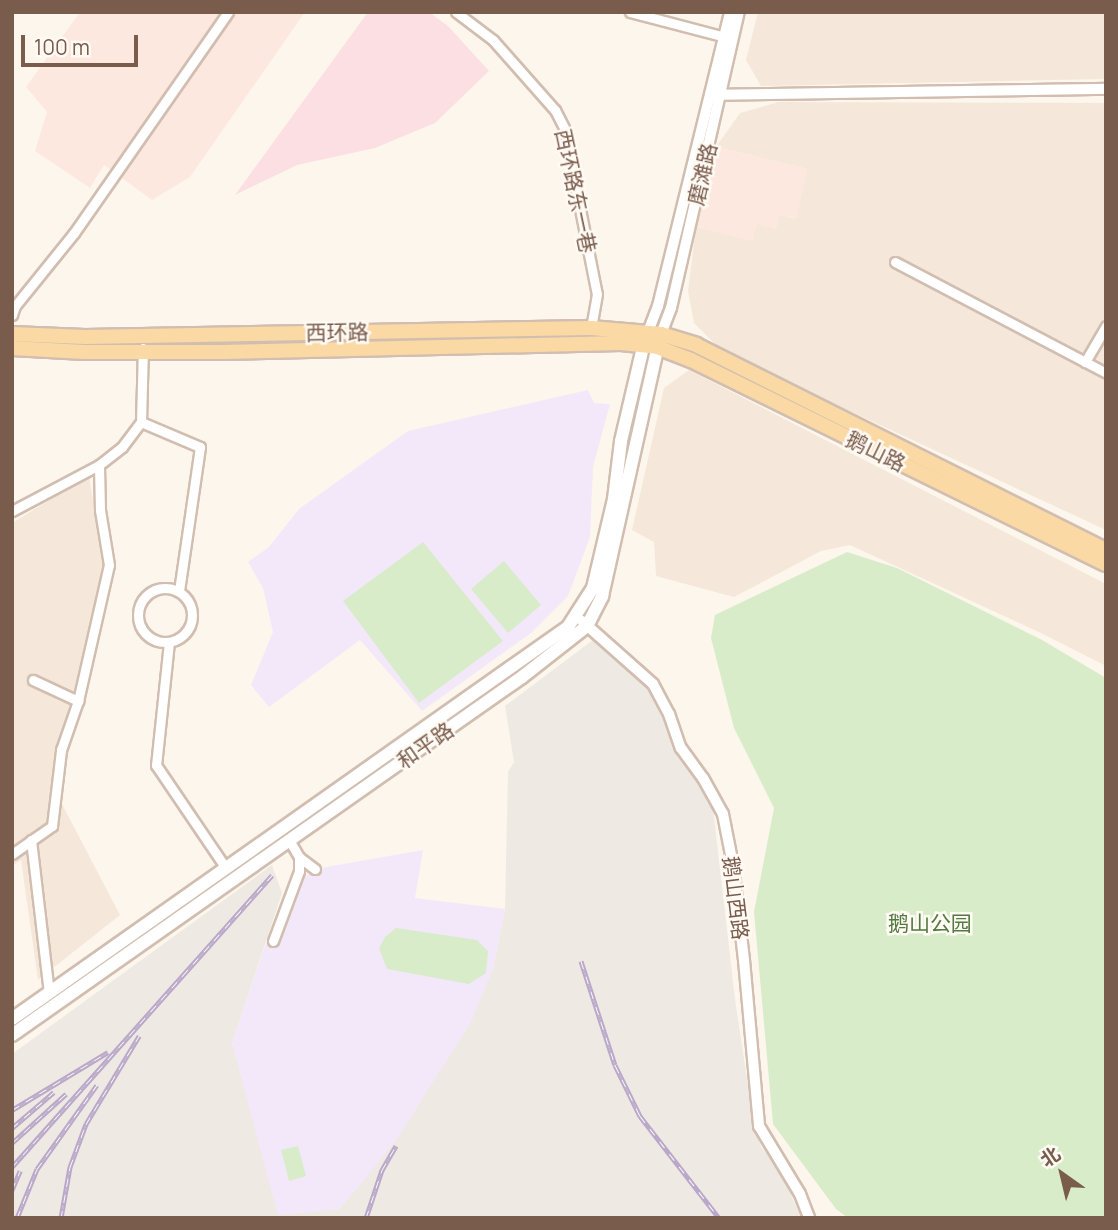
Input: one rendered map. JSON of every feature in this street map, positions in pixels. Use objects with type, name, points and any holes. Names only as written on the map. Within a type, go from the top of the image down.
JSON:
[{"type":"main road","name":"西环路","points":[[12,334],[143,335],[591,328],[652,340]]},
{"type":"main road","name":"西环路","points":[[12,348],[84,352],[621,343],[652,340]]},
{"type":"main road","name":"鹅山路","points":[[652,340],[696,345],[1106,550]]},
{"type":"main road","name":"鹅山路","points":[[652,340],[1106,564]]},
{"type":"main road","name":"和平路","points":[[12,1035],[522,677],[582,621],[593,588],[614,499],[621,441],[652,340]]},
{"type":"main road","name":"和平路","points":[[12,1018],[568,627],[582,621]]},
{"type":"street","points":[[12,315],[15,306],[74,233],[228,12]]},
{"type":"street","name":"西环路东一巷","points":[[456,12],[493,40],[555,110],[564,128],[597,294],[591,328]]},
{"type":"street","points":[[630,12],[724,37]]},
{"type":"street","name":"磨滩路","points":[[652,340],[671,308],[730,12]]},
{"type":"street","name":"磨滩路","points":[[715,95],[739,12]]},
{"type":"street","points":[[715,95],[1106,89]]},
{"type":"street","points":[[895,262],[1106,373]]},
{"type":"street","points":[[1085,362],[1106,326]]},
{"type":"street","points":[[12,511],[99,465],[122,446],[141,422],[143,335]]},
{"type":"street","points":[[141,422],[200,447],[179,591]]},
{"type":"street","points":[[12,854],[52,826],[61,750],[78,701],[109,565],[100,510],[99,465]]},
{"type":"street","points":[[170,588],[179,591],[191,606],[190,624],[185,633],[169,642],[160,642],[145,634],[137,618],[146,595],[153,590],[170,588]]},
{"type":"street","name":"鹅山西路","points":[[582,621],[653,684],[669,714],[681,748],[703,778],[723,814],[733,865],[760,1126],[800,1194],[809,1218]]},
{"type":"street","points":[[169,642],[156,765],[225,867]]},
{"type":"street","points":[[33,680],[78,701]]},
{"type":"street","points":[[289,840],[299,857],[315,869]]},
{"type":"street","points":[[32,841],[49,993]]},
{"type":"street","points":[[273,942],[299,871],[299,857]]},
{"type":"shaded area","points":[[80,12],[305,12],[190,177],[152,200],[104,165],[90,188],[35,151],[47,112],[26,87]]},
{"type":"shaded area","points":[[368,12],[429,12],[448,26],[489,71],[435,123],[375,148],[297,165],[235,195]]},
{"type":"shaded area","points":[[758,12],[1106,12],[1106,79],[761,86],[746,60]]},
{"type":"shaded area","points":[[779,102],[1106,103],[1106,530],[723,352],[694,323],[688,291],[696,227],[752,240],[756,224],[780,214],[795,219],[807,169],[716,147],[740,113]]},
{"type":"shaded area","points":[[716,147],[807,169],[796,219],[780,214],[776,229],[756,224],[752,241],[696,227]]},
{"type":"shaded area","points":[[689,370],[1106,584],[1106,666],[850,545],[821,551],[734,597],[656,576],[654,542],[632,530],[664,388]]},
{"type":"shaded area","points":[[588,390],[594,403],[610,404],[593,467],[590,537],[568,596],[531,633],[422,711],[360,640],[269,707],[251,685],[273,632],[263,588],[248,562],[269,547],[299,509],[408,431]]},
{"type":"shaded area","points":[[89,476],[103,560],[95,610],[51,783],[120,915],[38,980],[21,860],[12,866],[12,523]]},
{"type":"shaded area","points":[[593,640],[646,685],[680,754],[713,808],[735,999],[755,1132],[762,1148],[782,1173],[801,1218],[12,1218],[12,1054],[272,865],[282,893],[232,1044],[339,1209],[398,1137],[493,969],[505,909],[508,772],[514,762],[505,706]]},
{"type":"shaded area","points":[[423,850],[415,898],[505,909],[493,969],[471,1022],[398,1137],[339,1209],[278,1215],[232,1043],[267,940],[278,942],[300,881],[315,869]]},
{"type":"green space","points":[[423,542],[503,641],[419,703],[343,601]]},
{"type":"green space","name":"鹅山公园","points":[[847,552],[897,568],[1042,640],[1106,678],[1106,1218],[848,1218],[836,1209],[773,1124],[754,912],[774,808],[734,728],[711,638],[715,615]]},
{"type":"green space","points":[[504,561],[541,605],[508,633],[471,589]]},
{"type":"green space","points":[[396,928],[477,940],[488,951],[486,973],[469,984],[387,969],[379,948],[385,937]]},
{"type":"green space","points":[[298,1146],[306,1176],[289,1181],[281,1150]]},
{"type":"railway","points":[[12,1167],[272,875]]},
{"type":"railway","points":[[581,961],[615,1065],[640,1116],[719,1218]]},
{"type":"railway","points":[[61,1218],[70,1167],[86,1124],[139,1036]]},
{"type":"railway","points":[[12,1110],[108,1052]]},
{"type":"railway","points":[[17,1218],[37,1169],[97,1085]]},
{"type":"railway","points":[[12,1128],[54,1092]]},
{"type":"railway","points":[[12,1143],[66,1094]]},
{"type":"railway","points":[[366,1218],[382,1170],[396,1146]]},
{"type":"railway","points":[[12,1190],[20,1171]]}]
